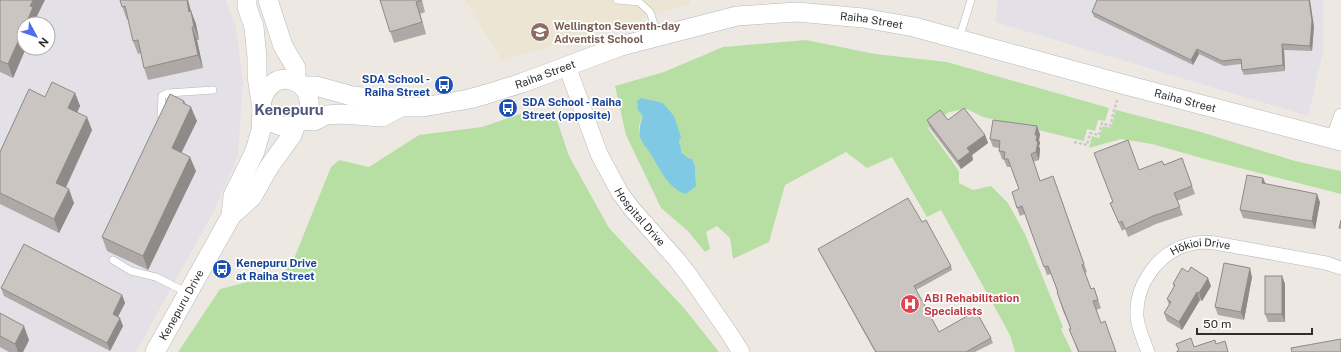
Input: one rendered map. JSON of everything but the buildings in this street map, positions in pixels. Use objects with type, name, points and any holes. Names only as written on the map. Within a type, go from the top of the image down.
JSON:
[{"type":"main road","name":"Kenepuru Drive","points":[[247,0],[247,7],[254,27],[258,58],[256,76],[265,115],[276,125],[282,127],[299,122]]},
{"type":"main road","name":"Kenepuru Drive","points":[[268,0],[282,46],[296,68],[299,84]]},
{"type":"main road","name":"Raiha Street","points":[[299,84],[316,86],[352,96],[384,99],[402,107],[424,107],[469,99],[522,83],[621,46],[737,16],[797,12],[863,18],[914,27],[1122,84],[1337,139]]},
{"type":"main road","name":"Kenepuru Drive","points":[[155,352],[231,216],[252,197],[269,167],[306,114],[309,107],[307,92],[299,84],[289,79],[274,82],[264,93],[261,130],[256,151],[233,196],[231,216]]},
{"type":"main road","name":"Raiha Street","points":[[299,122],[314,121],[326,115],[341,114],[382,117],[402,107]]},
{"type":"street","name":"Hospital Drive","points":[[567,66],[599,154],[620,193],[691,278],[730,332],[741,352]]},
{"type":"street","points":[[1337,139],[1341,115]]},
{"type":"street","name":"Hōkioi Drive","points":[[1148,352],[1139,326],[1137,315],[1141,290],[1147,276],[1155,265],[1164,256],[1183,246],[1199,242],[1215,243],[1341,268]]},
{"type":"lane","points":[[617,0],[639,2],[650,12],[658,37]]},
{"type":"lane","points":[[959,39],[971,0]]},
{"type":"lane","points":[[161,115],[162,96],[168,94],[213,90]]},
{"type":"lane","points":[[113,260],[131,271],[156,277],[188,293]]},
{"type":"path","points":[[1074,142],[1087,145],[1090,133],[1099,135],[1102,123],[1110,126],[1112,116]]},
{"type":"shaded area","points":[[0,0],[225,0],[228,6],[236,27],[243,83],[238,156],[214,211],[136,352],[0,352]]},
{"type":"shaded area","name":"Wellington Seventh-day Adventist School","points":[[465,0],[690,0],[690,4],[502,61]]},
{"type":"shaded area","points":[[998,0],[1323,0],[1323,53],[1308,116],[995,22]]},
{"type":"green space","points":[[806,40],[875,54],[947,62],[1109,108],[1105,121],[1098,120],[1095,131],[1087,129],[1084,141],[983,117],[967,109],[949,112],[928,128],[959,171],[959,183],[973,190],[991,186],[1008,203],[1025,234],[1063,327],[1061,329],[1072,352],[1015,352],[1010,335],[941,210],[927,217],[892,157],[867,168],[846,152],[785,185],[769,242],[733,259],[730,238],[717,226],[706,232],[710,249],[705,252],[688,231],[661,208],[626,135],[615,86],[664,72],[723,47]],"holes":[[[638,110],[679,141],[681,152],[688,158],[692,159],[695,166],[696,186],[661,162],[645,146],[639,128],[643,116]]]},
{"type":"green space","points":[[532,110],[556,117],[569,156],[609,228],[684,308],[719,352],[178,352],[220,289],[279,274],[291,266],[331,167],[339,160],[369,167],[419,135],[482,127]]},
{"type":"green space","points":[[1116,110],[1201,132],[1295,161],[1341,171],[1341,194],[1152,144],[1121,139],[1089,148],[1092,136],[1099,138],[1103,126],[1111,128]]},
{"type":"water","points":[[641,98],[663,103],[674,116],[681,137],[679,141],[681,152],[688,158],[692,159],[695,166],[696,186],[686,194],[679,191],[669,182],[640,137],[640,124],[643,116],[638,110],[637,101]]},
{"type":"place","name":"Wellington Seventh-day Adventist School","points":[[540,32]]},
{"type":"place","name":"SDA School - Raiha Street","points":[[444,85]]},
{"type":"place","name":"SDA School - Raiha Street (opposite)","points":[[508,108]]},
{"type":"place","name":"Kenepuru Drive at Raiha Street","points":[[222,269]]},
{"type":"place","name":"ABI Rehabilitation Specialists","points":[[910,304]]},
{"type":"district","name":"Kenepuru","points":[[289,110]]}]
